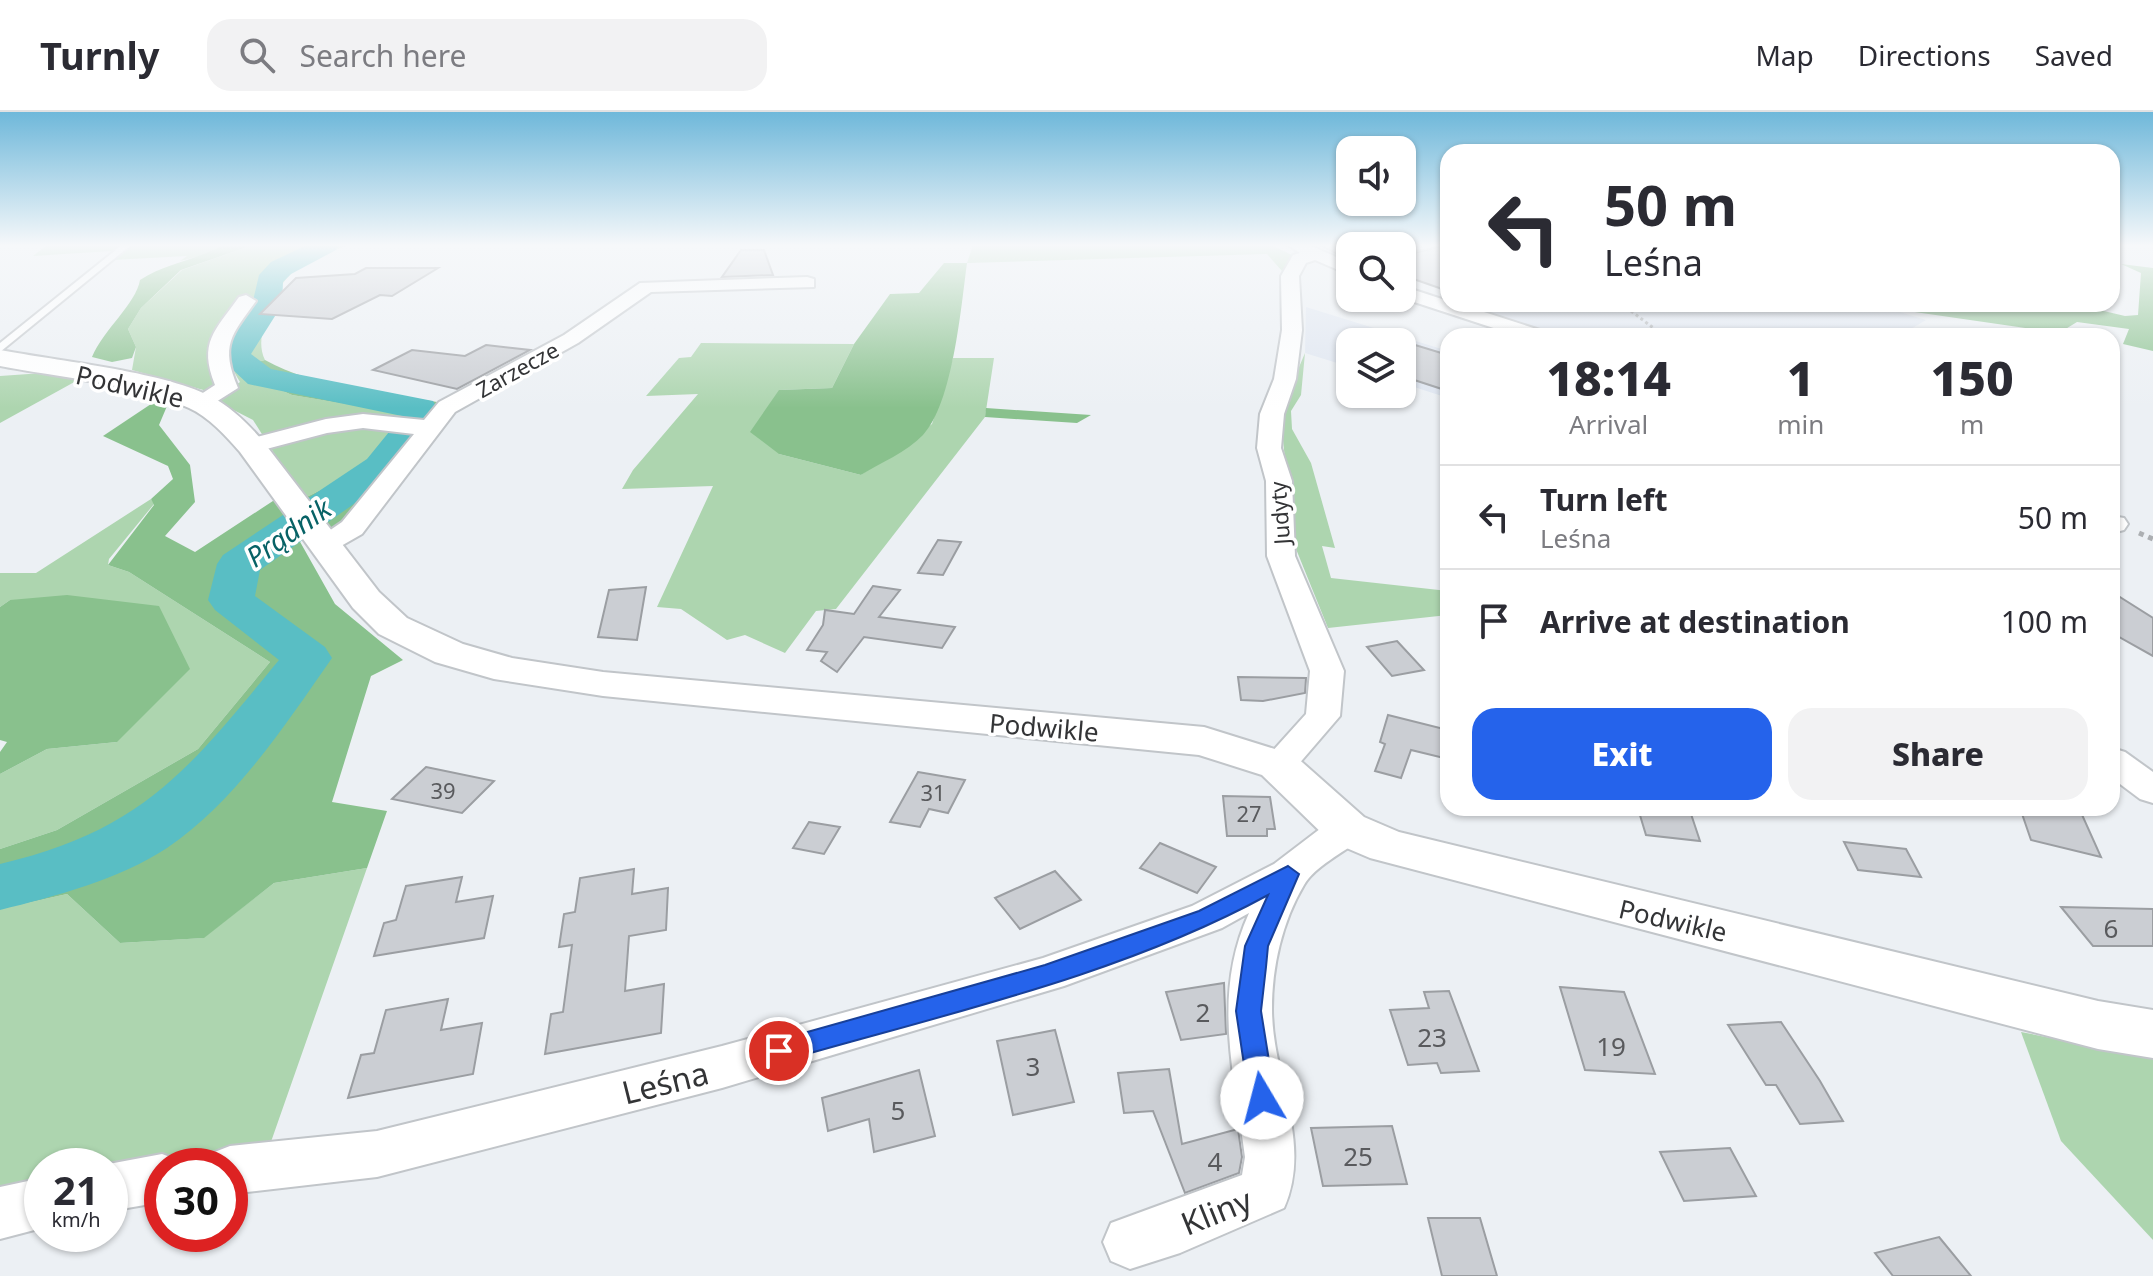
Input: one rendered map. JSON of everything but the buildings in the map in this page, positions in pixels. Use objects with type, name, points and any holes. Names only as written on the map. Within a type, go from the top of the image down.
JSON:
[{"type":"street","name":"Zarzecze","points":[[312,529],[352,528],[447,407],[560,346],[629,299]]},
{"type":"street","name":"Judyty","points":[[1278,765],[1323,716],[1327,671],[1281,556],[1279,481],[1269,448],[1272,414],[1285,379],[1292,330],[1292,299]]},
{"type":"street","points":[[200,402],[227,388],[215,361],[222,332],[246,301]]},
{"type":"street","points":[[1464,312],[1514,328]]},
{"type":"street","name":"Podwikle","points":[[0,358],[152,387],[200,402],[231,424],[251,446],[366,600],[393,626],[449,653],[508,670],[745,699],[1204,741],[1278,765],[1347,829],[1387,846],[1615,906],[2098,1025],[2153,1034]]},
{"type":"street","points":[[251,446],[326,426],[363,421],[428,428]]},
{"type":"street","points":[[2120,766],[2153,790]]},
{"type":"street","name":"Leśna","points":[[248,1168],[377,1154],[722,1067],[1048,974],[1207,917],[1288,874],[1347,829]]},
{"type":"street","name":"Kliny","points":[[1130,1242],[1180,1227],[1265,1191],[1271,1157],[1249,1011],[1256,946],[1288,874]]},
{"type":"street","points":[[0,1213],[24,1207]]},
{"type":"lane","points":[[0,349],[61,299]]},
{"type":"path","points":[[1632,312],[1653,328]]},
{"type":"shaded area","points":[[1306,307],[1374,328],[1336,328],[1336,363],[1305,353]]},
{"type":"shaded area","points":[[1485,312],[1900,312],[1926,320],[1912,328],[1536,328]]},
{"type":"shaded area","points":[[1416,341],[1440,349],[1440,395],[1416,388]]},
{"type":"green space","points":[[131,299],[150,299],[128,329],[136,347],[132,358],[112,362],[92,357]]},
{"type":"green space","points":[[150,299],[262,299],[237,302],[216,333],[210,352],[214,374],[221,386],[214,393],[132,370],[136,347],[128,329]]},
{"type":"green space","points":[[886,299],[962,299],[954,354],[942,401],[923,435],[901,452],[861,475],[779,454],[750,432],[779,390],[832,388],[854,344]]},
{"type":"green space","points":[[2139,299],[2153,299],[2153,351],[2123,344],[2129,329],[2077,322],[2067,328],[2025,328],[1915,312],[2108,312],[2138,315]]},
{"type":"green space","points":[[273,303],[261,339],[265,360],[233,369],[229,355],[230,340],[242,313]]},
{"type":"green space","points":[[701,343],[854,344],[832,388],[779,390],[779,454],[861,475],[932,424],[953,358],[994,358],[985,417],[836,609],[816,611],[785,653],[745,635],[727,640],[681,609],[657,607],[713,486],[622,489],[633,470],[698,394],[646,396],[679,358],[691,357]]},
{"type":"green space","points":[[1305,353],[1301,395],[1291,411],[1292,429],[1311,463],[1335,548],[1322,546],[1331,578],[1440,590],[1440,616],[1328,628],[1294,544],[1280,412]]},
{"type":"green space","points":[[265,360],[327,383],[437,402],[441,407],[346,525],[331,531],[303,499],[362,465],[383,444],[405,414],[292,395],[232,369]]},
{"type":"green space","points":[[233,369],[292,395],[406,414],[362,465],[303,499],[253,420],[214,400],[240,382]]},
{"type":"green space","points":[[43,373],[78,380],[0,423],[0,376]]},
{"type":"green space","points":[[163,396],[170,399],[159,425],[190,465],[195,502],[165,536],[195,552],[276,499],[335,604],[403,660],[371,676],[332,802],[387,811],[367,868],[274,883],[204,938],[120,943],[67,894],[0,909],[0,849],[57,830],[198,749],[270,662],[129,572],[108,565],[154,505],[151,499],[173,479],[168,466],[103,436]]},
{"type":"green space","points":[[986,408],[1091,415],[1077,423],[985,417]]},
{"type":"green space","points":[[151,499],[154,504],[109,559],[108,565],[129,572],[270,662],[198,749],[57,830],[0,849],[0,774],[47,749],[117,742],[10,600],[0,607],[0,573],[36,573]]},
{"type":"green space","points":[[67,595],[159,606],[190,669],[117,742],[47,749],[0,774],[0,752],[7,742],[0,740],[0,607],[10,600]]},
{"type":"green space","points":[[367,868],[266,1156],[248,1158],[248,1148],[144,1148],[144,1166],[128,1166],[128,1148],[24,1148],[24,1193],[0,1200],[0,909],[67,894],[120,943],[203,938],[274,883]]},
{"type":"green space","points":[[2021,1032],[2153,1058],[2153,1240],[2061,1141]]},
{"type":"waterway","name":"Prądnik","points":[[0,887],[55,872],[127,843],[167,818],[211,777],[307,658],[231,600],[239,564],[381,467],[423,414],[420,409],[260,377],[234,356],[267,305],[267,299]]},
{"type":"route","points":[[779,1051],[1048,974],[1207,917],[1288,874],[1256,946],[1249,1011],[1262,1098]]}]
